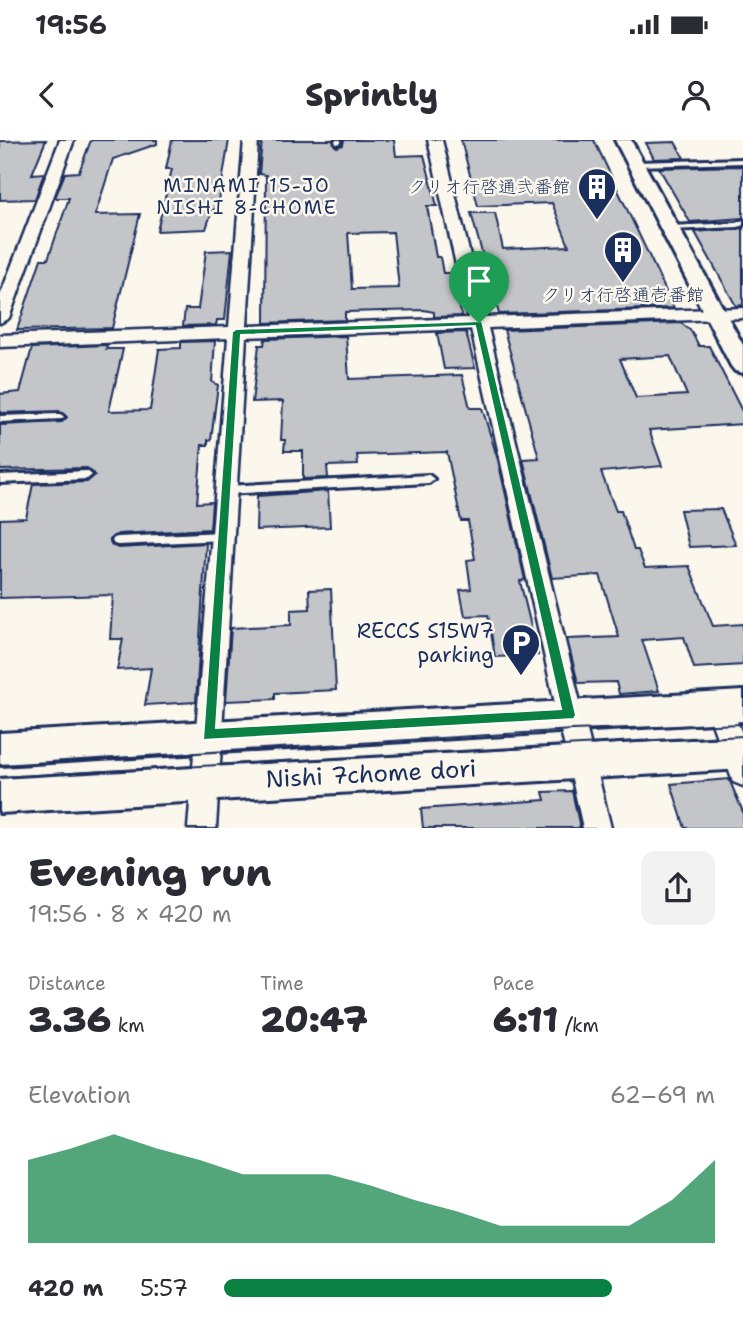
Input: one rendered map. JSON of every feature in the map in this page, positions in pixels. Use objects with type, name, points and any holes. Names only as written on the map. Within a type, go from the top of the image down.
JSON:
[{"type":"street","points":[[0,318],[67,140]]},
{"type":"street","points":[[202,828],[251,140]]},
{"type":"street","points":[[435,140],[597,828]]},
{"type":"street","points":[[623,140],[743,366]]},
{"type":"street","points":[[0,341],[743,313]]},
{"type":"street","points":[[0,749],[731,706],[741,759]]},
{"type":"street","name":"Nishi 7chome dori","points":[[0,796],[580,762],[741,759]]},
{"type":"lane","points":[[637,164],[743,161]]},
{"type":"lane","points":[[670,228],[738,225],[743,222]]},
{"type":"lane","points":[[0,419],[59,417]]},
{"type":"lane","points":[[0,479],[87,475]]},
{"type":"lane","points":[[225,490],[429,479]]},
{"type":"lane","points":[[118,541],[222,536]]},
{"type":"building","points":[[46,140],[32,174],[44,173],[35,199],[0,200],[0,141]]},
{"type":"building","points":[[91,140],[157,140],[157,144],[113,159],[95,215],[140,214],[112,328],[17,330],[41,259],[48,259],[69,198],[55,198],[65,173],[79,172]]},
{"type":"building","points":[[172,140],[229,140],[218,207],[212,211],[206,229],[157,231],[172,169],[166,169]]},
{"type":"building","points":[[262,140],[333,140],[337,147],[343,145],[344,140],[394,140],[396,156],[424,155],[437,206],[427,206],[436,257],[440,257],[443,273],[451,273],[462,316],[434,317],[434,312],[424,310],[345,312],[345,320],[265,323],[266,175],[259,174]],"holes":[[[393,232],[399,288],[352,289],[348,233]]]},
{"type":"building","points":[[461,140],[594,140],[674,308],[499,314],[471,213],[495,213],[503,249],[569,246],[552,203],[478,206]]},
{"type":"building","points":[[675,142],[684,158],[654,159],[646,143]]},
{"type":"building","points":[[743,166],[743,218],[690,222],[659,168]]},
{"type":"building","points":[[743,228],[743,305],[736,306],[695,232]]},
{"type":"building","points":[[232,250],[225,320],[217,320],[216,325],[183,326],[185,309],[198,309],[206,251]]},
{"type":"building","points":[[681,323],[691,331],[699,346],[709,346],[743,413],[743,424],[649,430],[662,466],[601,472],[616,511],[621,511],[634,550],[638,550],[645,568],[689,566],[713,626],[743,624],[743,665],[694,668],[684,637],[642,640],[659,691],[619,694],[616,682],[578,683],[567,639],[619,637],[600,575],[552,578],[523,459],[539,458],[504,330]],"holes":[[[670,356],[687,395],[636,398],[620,359]]]},
{"type":"building","points":[[466,332],[475,368],[444,369],[437,333]]},
{"type":"building","points":[[346,336],[349,379],[462,375],[470,408],[482,408],[498,460],[525,580],[520,581],[538,655],[495,657],[488,615],[465,616],[460,590],[471,589],[467,560],[475,559],[468,521],[461,521],[447,452],[357,455],[358,465],[327,466],[328,478],[303,479],[303,451],[284,451],[285,440],[281,440],[283,401],[252,402],[259,345],[264,345],[265,339]]},
{"type":"building","points":[[215,341],[212,382],[218,385],[211,440],[208,440],[208,445],[202,445],[197,503],[212,502],[210,529],[118,534],[110,540],[112,545],[118,548],[206,543],[196,702],[145,705],[151,668],[117,670],[123,639],[110,639],[113,595],[0,598],[0,519],[26,518],[33,484],[87,482],[95,475],[87,468],[0,470],[0,425],[62,422],[67,417],[59,411],[0,413],[0,394],[20,392],[32,348],[107,345],[106,349],[123,349],[109,411],[150,410],[159,349],[181,348],[181,342]]},
{"type":"building","points":[[328,491],[330,527],[256,530],[257,496]]},
{"type":"building","points":[[721,509],[736,545],[689,547],[680,510]]},
{"type":"building","points":[[331,589],[336,690],[275,693],[275,699],[226,701],[231,628],[291,625],[291,610],[310,609],[309,590]]},
{"type":"building","points":[[729,779],[743,812],[743,828],[685,828],[671,784]]},
{"type":"building","points":[[572,791],[580,828],[423,828],[421,809],[545,800],[543,792]]},
{"type":"tram line","points":[[0,765],[573,730],[743,724]]},
{"type":"tram line","points":[[0,777],[743,736]]},
{"type":"place","name":"クリオ行啓通弐番館","points":[[597,221]]},
{"type":"place","name":"クリオ行啓通壱番館","points":[[623,284]]},
{"type":"place","name":"RECCS S15W7 parking","points":[[521,677]]},
{"type":"district","name":"MINAMI 15-JO NISHI 8-CHOME","points":[[247,196]]},
{"type":"route","points":[[479,323],[569,715],[208,735],[236,332],[479,323]]}]
